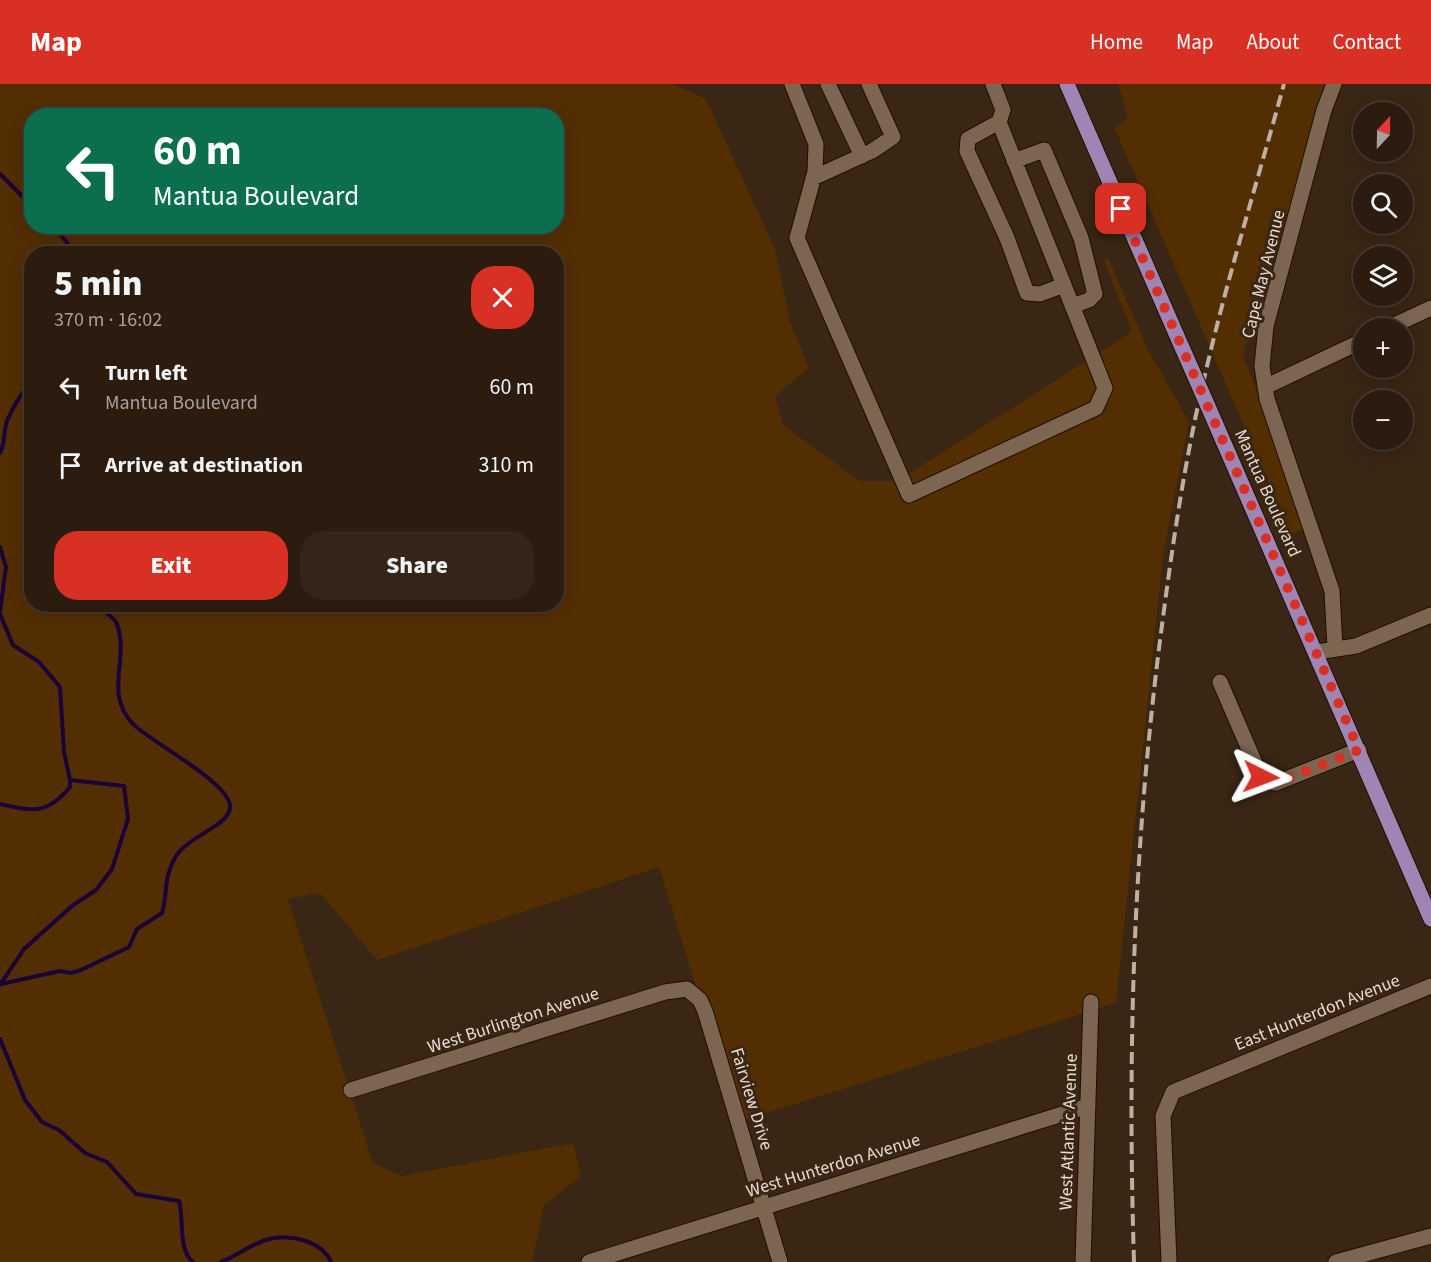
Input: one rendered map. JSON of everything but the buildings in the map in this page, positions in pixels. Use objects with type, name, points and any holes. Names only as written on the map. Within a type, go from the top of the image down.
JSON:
[{"type":"main road","name":"Mantua Boulevard","points":[[1067,84],[1317,652],[1431,919]]},
{"type":"street","points":[[792,84],[816,144],[813,178],[798,238],[909,495],[1096,408],[1105,388],[999,122],[1003,110],[993,84]]},
{"type":"street","points":[[828,84],[862,156]]},
{"type":"street","points":[[813,178],[862,156],[893,137],[869,84]]},
{"type":"street","name":"Cape May Avenue","points":[[1334,84],[1324,110],[1266,326],[1262,366],[1264,387],[1275,425],[1332,591],[1335,648]]},
{"type":"street","points":[[999,122],[968,139],[967,151],[1007,238],[1027,293],[1040,294],[1064,285]]},
{"type":"street","points":[[1014,161],[1044,150],[1081,238],[1095,294],[1089,300],[1072,306]]},
{"type":"street","points":[[1410,318],[1431,308]]},
{"type":"street","points":[[1264,387],[1353,345]]},
{"type":"street","points":[[1317,652],[1356,646],[1431,615]]},
{"type":"street","points":[[1220,682],[1258,770],[1265,781],[1276,783],[1359,750]]},
{"type":"street","name":"East Hunterdon Avenue","points":[[1169,1262],[1163,1116],[1166,1102],[1173,1092],[1431,986]]},
{"type":"street","name":"West Burlington Avenue","points":[[351,1090],[671,991],[687,989]]},
{"type":"street","name":"Fairview Drive","points":[[687,989],[700,1000],[705,1011],[780,1262]]},
{"type":"street","name":"West Atlantic Avenue","points":[[1083,1262],[1091,1002]]},
{"type":"street","name":"West Hunterdon Avenue","points":[[589,1262],[1088,1106]]},
{"type":"street","points":[[1336,1262],[1431,1236]]},
{"type":"shaded area","points":[[0,84],[673,84],[706,99],[775,249],[790,321],[809,368],[775,396],[783,425],[860,481],[897,481],[1132,332],[1104,260],[1108,258],[1149,352],[1189,421],[1163,556],[1116,1003],[738,1122],[659,867],[377,960],[320,893],[288,899],[373,1163],[402,1176],[573,1143],[581,1176],[544,1205],[532,1262],[0,1262]]},
{"type":"shaded area","points":[[1118,84],[1332,84],[1243,355],[1309,527],[1291,534],[1115,129],[1128,117]]},
{"type":"waterway","points":[[0,174],[24,198]]},
{"type":"waterway","points":[[59,234],[69,246]]},
{"type":"waterway","points":[[0,453],[9,415],[24,391]]},
{"type":"waterway","points":[[0,547],[6,567],[0,611]]},
{"type":"waterway","points":[[1,984],[60,971],[71,973],[129,947],[137,929],[162,913],[167,878],[176,856],[189,843],[222,821],[230,809],[228,799],[206,776],[142,732],[124,712],[118,688],[120,637],[116,621],[105,612]]},
{"type":"waterway","points":[[0,614],[13,645],[39,662],[60,687],[64,752],[70,780],[124,786],[128,819],[112,869],[96,890],[72,906],[24,949],[0,985]]},
{"type":"waterway","points":[[0,804],[22,809],[39,809],[62,796],[70,787],[70,781]]},
{"type":"waterway","points":[[0,1039],[25,1100],[42,1122],[59,1130],[85,1153],[107,1162],[136,1194],[179,1201],[183,1243],[188,1257],[193,1262]]},
{"type":"waterway","points":[[221,1262],[251,1246],[278,1238],[296,1239],[313,1244],[321,1249],[331,1262]]},
{"type":"railway","points":[[1134,1262],[1132,1097],[1135,935],[1146,774],[1164,610],[1194,423],[1226,292],[1284,84]]},
{"type":"route","points":[[1121,209],[1359,750],[1276,783],[1265,781],[1261,777]]}]
